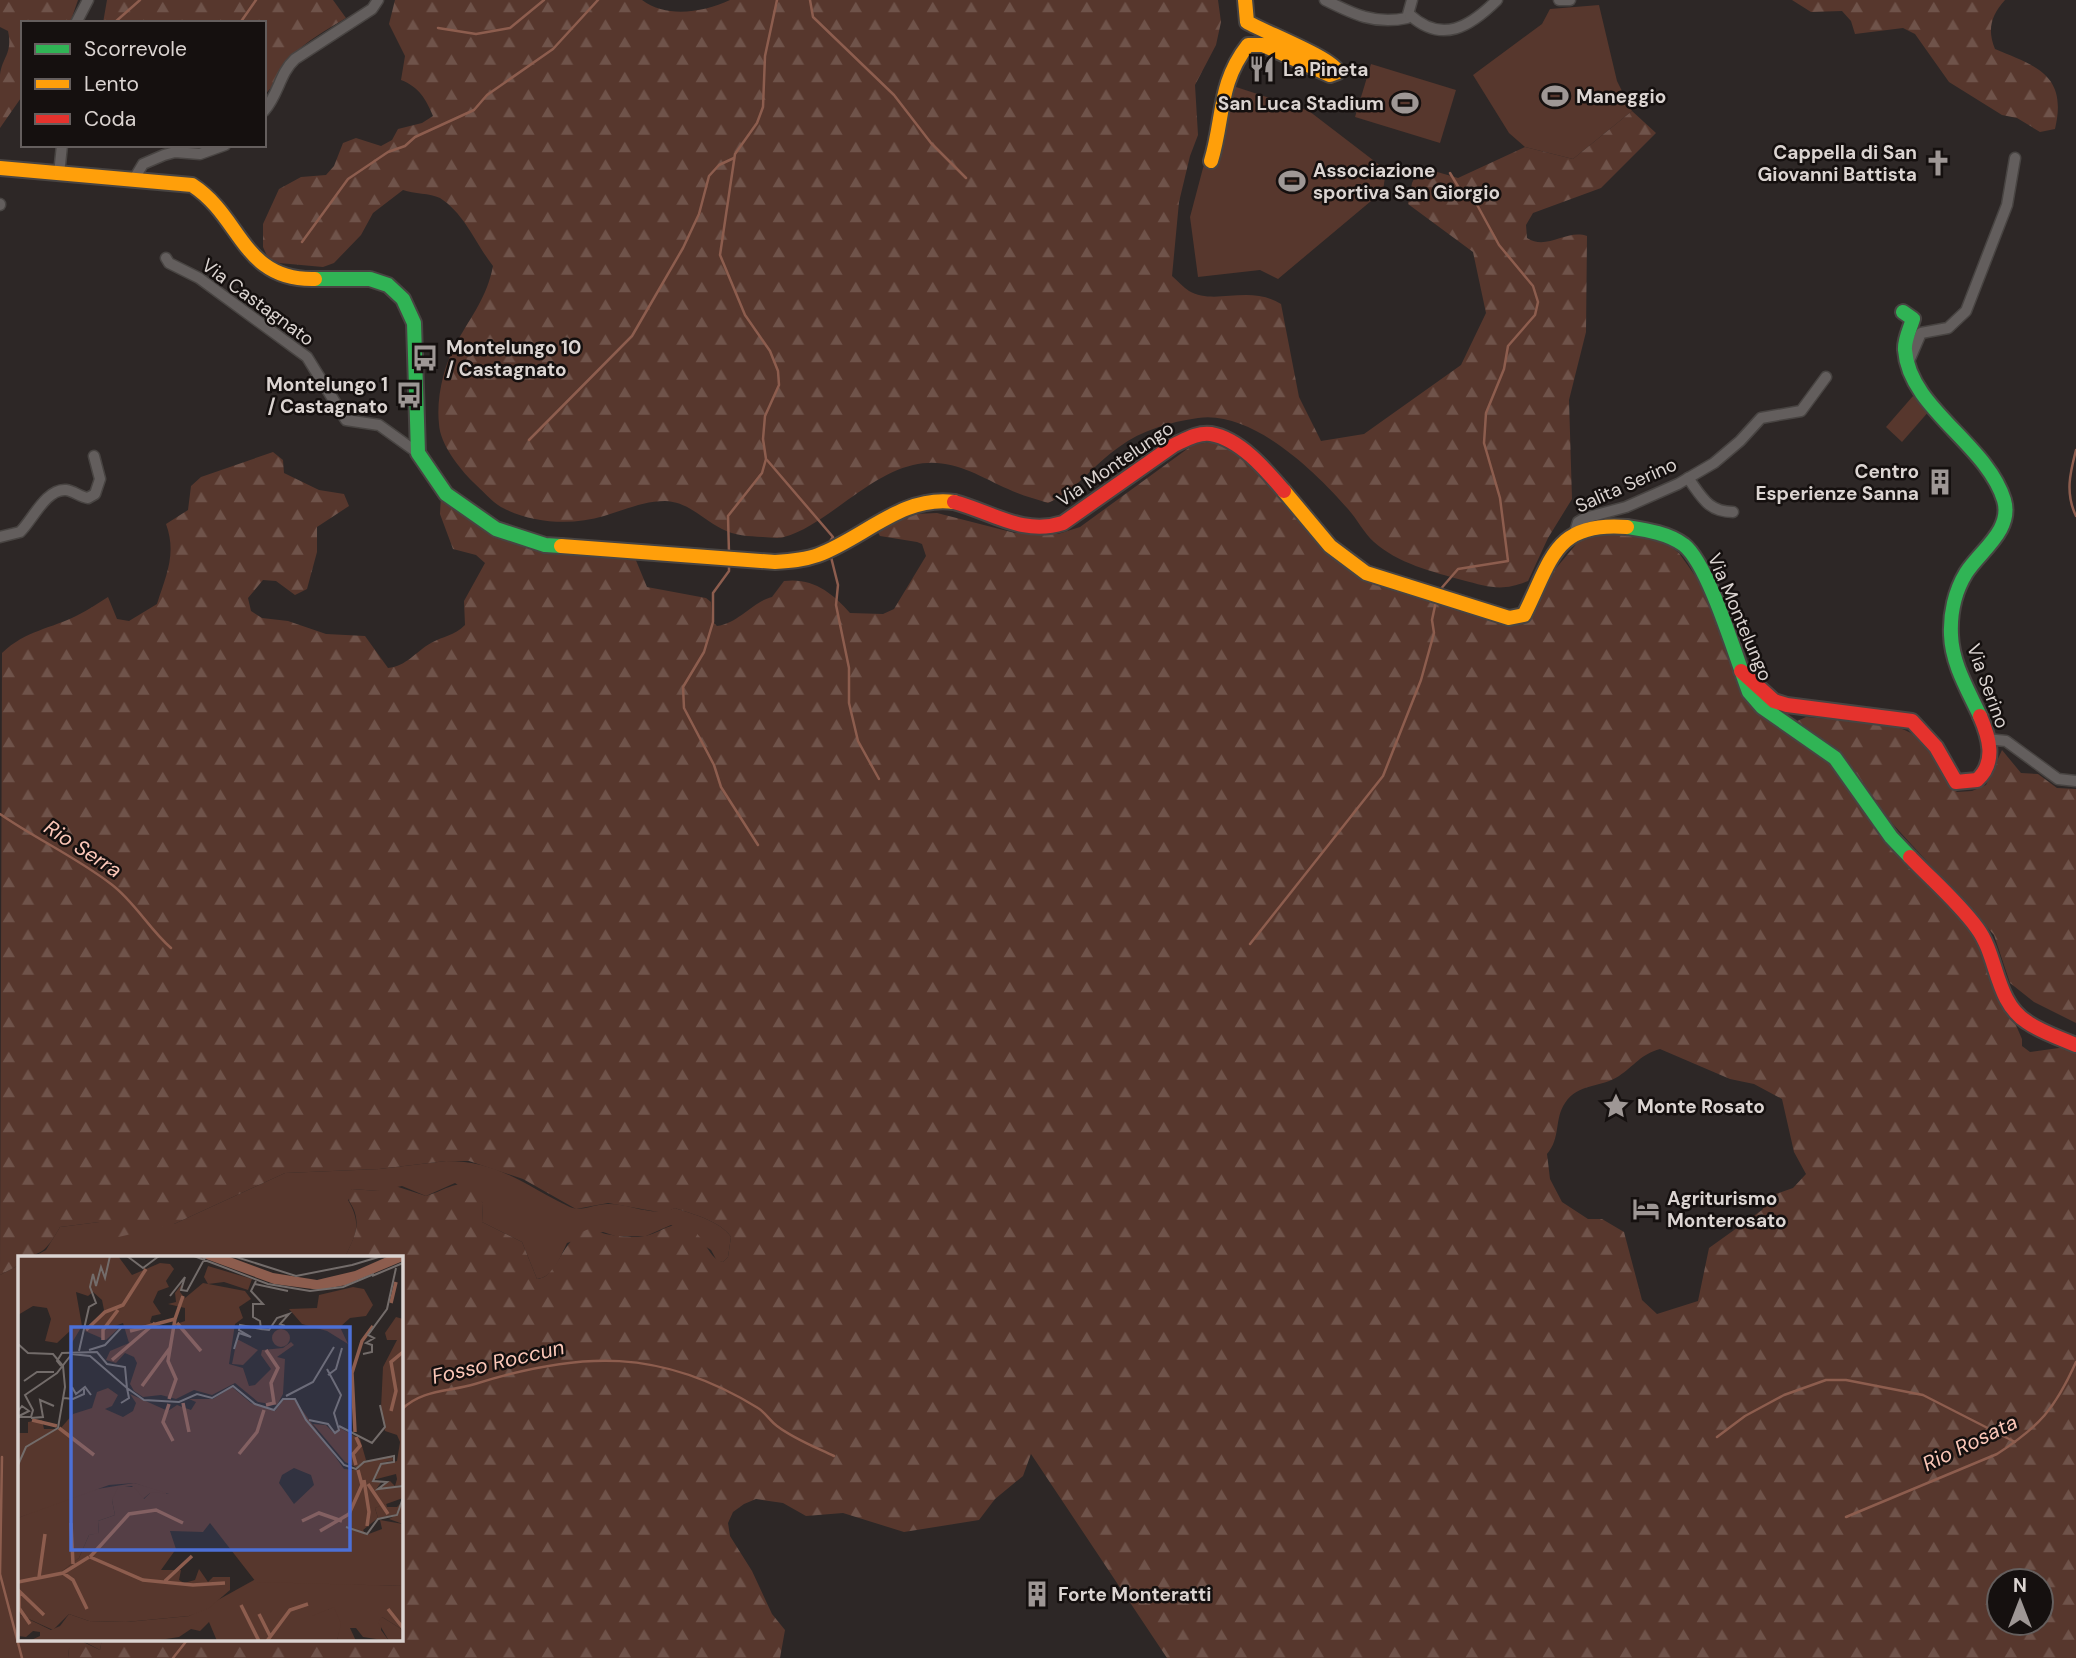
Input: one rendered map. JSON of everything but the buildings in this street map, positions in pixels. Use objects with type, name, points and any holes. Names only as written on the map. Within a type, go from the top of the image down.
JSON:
[{"type":"street","points":[[77,21],[88,0]]},
{"type":"street","points":[[266,109],[274,100],[285,69],[304,53],[372,9],[378,0]]},
{"type":"street","points":[[1211,161],[1218,141],[1220,99],[1232,67],[1248,45],[1263,45],[1330,75],[1338,72],[1329,60],[1275,38],[1247,22],[1245,0]]},
{"type":"street","points":[[1325,0],[1369,20],[1387,22],[1410,15]]},
{"type":"street","points":[[1410,15],[1412,0]]},
{"type":"street","points":[[1410,15],[1429,29],[1445,31],[1474,20],[1497,0]]},
{"type":"street","points":[[1559,0],[1570,0]]},
{"type":"street","points":[[59,174],[62,147]]},
{"type":"street","points":[[134,179],[143,164],[164,155],[175,152],[200,154],[219,147]]},
{"type":"street","points":[[1908,365],[1921,333],[1948,328],[1966,311],[2007,205],[2015,158]]},
{"type":"street","points":[[0,168],[180,181],[202,190],[258,261],[270,271],[298,277],[364,277],[376,280],[400,296],[414,323],[418,453]]},
{"type":"street","name":"Via Castagnato","points":[[166,258],[169,263],[199,278],[307,357],[345,420],[379,425],[418,453]]},
{"type":"street","points":[[1903,312],[1913,319],[1905,349],[1908,365]]},
{"type":"street","name":"Via Serino","points":[[1741,671],[1774,701],[1912,721],[1936,747],[1952,776],[1963,784],[1978,780],[1986,769],[1990,756],[1987,739],[1951,638],[1954,608],[1962,580],[1999,529],[2005,504],[1981,457],[1914,381],[1908,365]]},
{"type":"street","name":"Salita Serino","points":[[1575,533],[1578,522],[1585,518],[1662,493],[1688,478],[1740,441],[1761,418],[1801,411],[1826,377]]},
{"type":"street","name":"Via Montelungo","points":[[418,453],[446,494],[496,528],[522,539],[545,545],[775,562],[804,560],[822,553],[894,513],[936,501],[965,502],[1034,529],[1054,528],[1174,445],[1193,436],[1211,434],[1254,456],[1330,546],[1366,573],[1382,581],[1458,600],[1509,618],[1524,615],[1542,574],[1575,533],[1597,527],[1637,528],[1667,535],[1693,553],[1702,569],[1749,692],[1762,707],[1835,758],[1891,836],[1978,928],[1991,953],[2005,998],[2014,1011],[2026,1022],[2076,1045]]},
{"type":"street","points":[[0,537],[20,532],[41,505],[59,491],[67,490],[88,498],[96,494],[100,479],[93,456]]},
{"type":"street","points":[[1688,478],[1704,503],[1719,511],[1733,512]]},
{"type":"street","points":[[1987,739],[2006,741],[2058,779],[2076,781]]},
{"type":"green space","points":[[0,0],[78,0],[71,21],[21,21],[21,98],[0,128],[0,75],[9,39],[8,31],[0,27]]},
{"type":"green space","points":[[107,0],[333,0],[346,18],[296,52],[286,62],[266,93],[266,21],[103,21]]},
{"type":"green space","points":[[395,0],[642,0],[663,10],[686,12],[709,8],[730,0],[1218,0],[1221,22],[1216,45],[1195,85],[1198,135],[1179,202],[1172,276],[1189,291],[1199,295],[1257,296],[1281,304],[1299,397],[1321,441],[1364,434],[1461,365],[1486,313],[1473,252],[1408,204],[1412,183],[1420,167],[1458,178],[1525,147],[1573,159],[1632,111],[1656,133],[1601,188],[1533,213],[1526,225],[1527,238],[1534,241],[1549,241],[1572,235],[1587,236],[1586,332],[1569,400],[1572,499],[1548,538],[1528,581],[1503,587],[1480,585],[1439,574],[1393,556],[1370,538],[1334,494],[1300,461],[1260,433],[1219,418],[1177,422],[1137,436],[1110,454],[1068,491],[1048,503],[1017,493],[962,468],[926,463],[913,465],[879,479],[815,523],[782,538],[732,533],[681,504],[665,501],[642,504],[591,519],[565,522],[525,517],[501,507],[468,476],[451,455],[440,432],[438,414],[445,371],[452,351],[483,297],[493,266],[456,212],[440,198],[403,190],[373,213],[361,235],[334,263],[323,267],[279,263],[268,258],[263,247],[263,224],[279,189],[301,177],[326,175],[334,166],[343,143],[356,138],[381,146],[392,140],[398,129],[422,123],[433,116],[421,94],[401,80],[405,56],[389,24]]},
{"type":"green space","points":[[1792,0],[2005,0],[1996,11],[1992,23],[1991,35],[1995,49],[2035,67],[2052,84],[2057,96],[2058,110],[2055,129],[2040,132],[2017,118],[2002,115],[1949,82],[1915,34],[1903,28],[1855,34],[1851,21],[1842,11],[1811,12]]},
{"type":"green space","name":"Maneggio","points":[[1599,5],[1617,81],[1632,111],[1573,159],[1525,147],[1509,133],[1473,75],[1542,24],[1550,9]]},
{"type":"green space","name":"San Luca Stadium","points":[[1371,64],[1456,90],[1440,143],[1355,117]]},
{"type":"green space","name":"Associazione sportiva San Giorgio","points":[[1233,86],[1309,111],[1386,170],[1383,191],[1278,279],[1260,270],[1198,277],[1190,217],[1203,168]]},
{"type":"green space","points":[[1913,396],[1930,410],[1902,442],[1886,427]]},
{"type":"green space","points":[[1215,442],[1244,453],[1267,475],[1339,563],[1370,581],[1516,624],[1532,617],[1552,573],[1583,536],[1596,532],[1626,534],[1664,541],[1679,553],[1701,584],[1734,668],[1817,749],[1975,931],[2022,1039],[2022,1046],[2030,1052],[2066,1047],[2076,1050],[2076,1658],[1167,1658],[1031,1454],[1023,1476],[995,1499],[979,1520],[904,1532],[843,1513],[806,1516],[783,1503],[756,1499],[733,1512],[728,1523],[730,1536],[752,1571],[772,1614],[785,1630],[780,1658],[68,1658],[69,1649],[76,1640],[100,1650],[102,1640],[402,1640],[402,1256],[345,1256],[357,1223],[347,1194],[352,1189],[378,1191],[389,1184],[426,1196],[462,1185],[483,1203],[482,1222],[522,1242],[537,1279],[545,1277],[551,1271],[573,1239],[592,1228],[610,1235],[636,1237],[676,1225],[688,1227],[700,1237],[717,1260],[723,1262],[728,1257],[731,1237],[713,1222],[675,1208],[664,1213],[608,1203],[576,1209],[523,1179],[469,1161],[446,1161],[379,1169],[285,1173],[174,1224],[110,1239],[99,1222],[60,1227],[40,1253],[18,1256],[18,1266],[0,1275],[2,653],[20,639],[68,620],[108,597],[117,619],[129,621],[157,604],[170,555],[166,524],[188,510],[191,486],[201,477],[273,452],[283,460],[284,473],[319,490],[344,494],[349,506],[317,527],[317,552],[307,589],[295,595],[276,581],[263,580],[248,598],[251,611],[262,618],[288,621],[326,634],[365,636],[388,668],[406,662],[431,643],[453,634],[465,625],[464,601],[485,563],[476,555],[453,549],[440,514],[441,495],[454,509],[487,531],[635,558],[647,587],[706,598],[711,602],[712,621],[717,626],[732,621],[772,597],[784,581],[794,580],[821,588],[850,613],[883,614],[894,609],[926,556],[922,544],[880,536],[877,531],[880,526],[914,514],[937,513],[1015,533],[1058,534],[1080,527],[1194,444]],"holes":[[[1660,1049],[1730,1079],[1754,1084],[1782,1099],[1794,1152],[1806,1174],[1793,1188],[1773,1195],[1762,1210],[1709,1248],[1698,1301],[1657,1314],[1642,1300],[1624,1232],[1602,1219],[1588,1219],[1562,1202],[1550,1179],[1547,1154],[1554,1142],[1562,1109],[1576,1092],[1612,1080],[1643,1057]]]},
{"type":"green space","points":[[1806,717],[1878,723],[1904,730],[1921,741],[1945,779],[1957,792],[1972,791],[1986,785],[2002,750],[2021,773],[2038,774],[2057,788],[2076,789],[2076,1023],[2034,1002],[2010,983],[1994,935],[1890,821],[1839,750],[1797,721]]},
{"type":"green space","points":[[446,1161],[465,1162],[497,1170],[574,1208],[616,1204],[650,1211],[675,1208],[713,1222],[726,1231],[731,1237],[728,1257],[723,1262],[717,1261],[711,1250],[671,1225],[646,1236],[615,1236],[603,1232],[567,1243],[552,1270],[537,1279],[522,1242],[482,1222],[483,1203],[455,1183],[426,1196],[402,1186],[378,1191],[352,1189],[348,1200],[355,1216],[356,1229],[345,1256],[35,1256],[46,1250],[60,1227],[99,1222],[174,1224],[285,1173],[379,1169]]},
{"type":"green space","points":[[18,1266],[18,1640],[102,1640],[100,1650],[83,1641],[69,1649],[68,1658],[0,1658],[0,1275]]},
{"type":"waterway","points":[[116,21],[140,0]]},
{"type":"waterway","points":[[241,21],[256,0]]},
{"type":"waterway","points":[[438,28],[476,34],[510,28],[544,0]]},
{"type":"waterway","points":[[302,242],[348,179],[388,152],[405,146],[415,137],[474,110],[487,95],[553,49],[598,0]]},
{"type":"waterway","points":[[729,553],[728,516],[762,473],[766,459],[763,439],[765,416],[779,385],[778,371],[770,351],[745,315],[720,255],[735,154],[757,123],[763,107],[765,56],[777,0]]},
{"type":"waterway","points":[[810,0],[813,17],[894,95],[931,143],[966,178]]},
{"type":"waterway","points":[[529,440],[632,336],[683,248],[699,214],[709,176],[719,165],[734,158]]},
{"type":"waterway","points":[[1439,591],[1458,569],[1508,561],[1500,498],[1484,443],[1486,413],[1504,369],[1508,346],[1535,315],[1538,302],[1533,286],[1499,245],[1475,201],[1459,188],[1450,173]]},
{"type":"waterway","name":"Rio Rosata","points":[[2076,450],[2070,475],[2071,499],[2076,516]]},
{"type":"waterway","points":[[767,460],[833,537],[829,543]]},
{"type":"waterway","points":[[830,553],[838,585],[836,605],[849,668],[849,703],[858,741],[879,779]]},
{"type":"waterway","points":[[729,563],[729,571],[713,593],[713,622],[704,652],[683,687],[684,708],[714,765],[721,787],[758,845]]},
{"type":"waterway","points":[[1250,944],[1383,776],[1421,680],[1434,633],[1432,620],[1436,601]]},
{"type":"waterway","name":"Rio Serra","points":[[0,814],[111,884],[171,948]]},
{"type":"waterway","name":"Fosso Roccun","points":[[402,1409],[418,1398],[436,1392],[513,1373],[585,1361],[620,1361],[654,1365],[688,1374],[722,1388],[761,1410],[774,1424],[790,1435],[834,1456]]},
{"type":"waterway","name":"Rio Rosata","points":[[1846,1517],[1997,1454],[2012,1444],[2053,1405],[2076,1362]]},
{"type":"waterway","points":[[1717,1437],[1745,1416],[1784,1395],[1826,1380],[1846,1380],[1923,1395],[2015,1442]]},
{"type":"waterway","points":[[2,1457],[0,1574],[22,1658]]},
{"type":"waterway","name":"Fosso Roccun","points":[[173,1658],[187,1640]]},
{"type":"traffic: fast","points":[[315,279],[370,279],[388,285],[403,299],[414,323],[418,453],[446,494],[496,529],[545,545],[561,546]]},
{"type":"traffic: fast","points":[[1903,312],[1913,319],[1905,350],[1910,371],[1920,390],[1982,461],[2004,500],[2006,511],[2000,530],[1962,580],[1951,619],[1954,656],[1980,716]]},
{"type":"traffic: fast","points":[[1627,527],[1657,533],[1684,545],[1703,572],[1712,591],[1749,692],[1762,707],[1835,758],[1891,837],[1910,857]]},
{"type":"traffic: slow","points":[[1211,161],[1231,73],[1248,45],[1263,45],[1330,75],[1338,72],[1312,53],[1247,22],[1245,0]]},
{"type":"traffic: slow","points":[[0,168],[192,185],[209,198],[257,259],[272,270],[291,277],[315,279]]},
{"type":"traffic: slow","points":[[1284,491],[1330,546],[1366,573],[1509,618],[1524,615],[1550,561],[1570,538],[1584,530],[1627,527]]},
{"type":"traffic: slow","points":[[561,546],[792,561],[813,557],[835,548],[900,511],[917,505],[954,502]]},
{"type":"traffic: jam","points":[[954,502],[1021,525],[1034,527],[1063,523],[1174,445],[1201,434],[1211,434],[1232,442],[1261,465],[1284,491]]},
{"type":"traffic: jam","points":[[1741,671],[1774,701],[1787,705],[1912,721],[1936,747],[1956,782],[1977,780],[1987,765],[1988,741],[1980,716]]},
{"type":"traffic: jam","points":[[1910,857],[1977,928],[1984,939],[2003,991],[2017,1013],[2038,1029],[2076,1045]]},
{"type":"place","name":"La Pineta","points":[[1262,69]]},
{"type":"place","name":"Maneggio","points":[[1555,96]]},
{"type":"place","name":"San Luca Stadium","points":[[1405,103]]},
{"type":"place","name":"Cappella di San Giovanni Battista","points":[[1938,163]]},
{"type":"place","name":"Associazione sportiva San Giorgio","points":[[1292,181]]},
{"type":"place","name":"Montelungo 10 / Castagnato","points":[[425,358]]},
{"type":"place","name":"Montelungo 1 / Castagnato","points":[[409,395]]},
{"type":"place","name":"Centro Esperienze Sanna","points":[[1940,482]]},
{"type":"place","name":"Monte Rosato","points":[[1616,1106]]},
{"type":"place","name":"Agriturismo Monterosato","points":[[1646,1209]]},
{"type":"place","name":"Forte Monteratti","points":[[1037,1594]]}]
